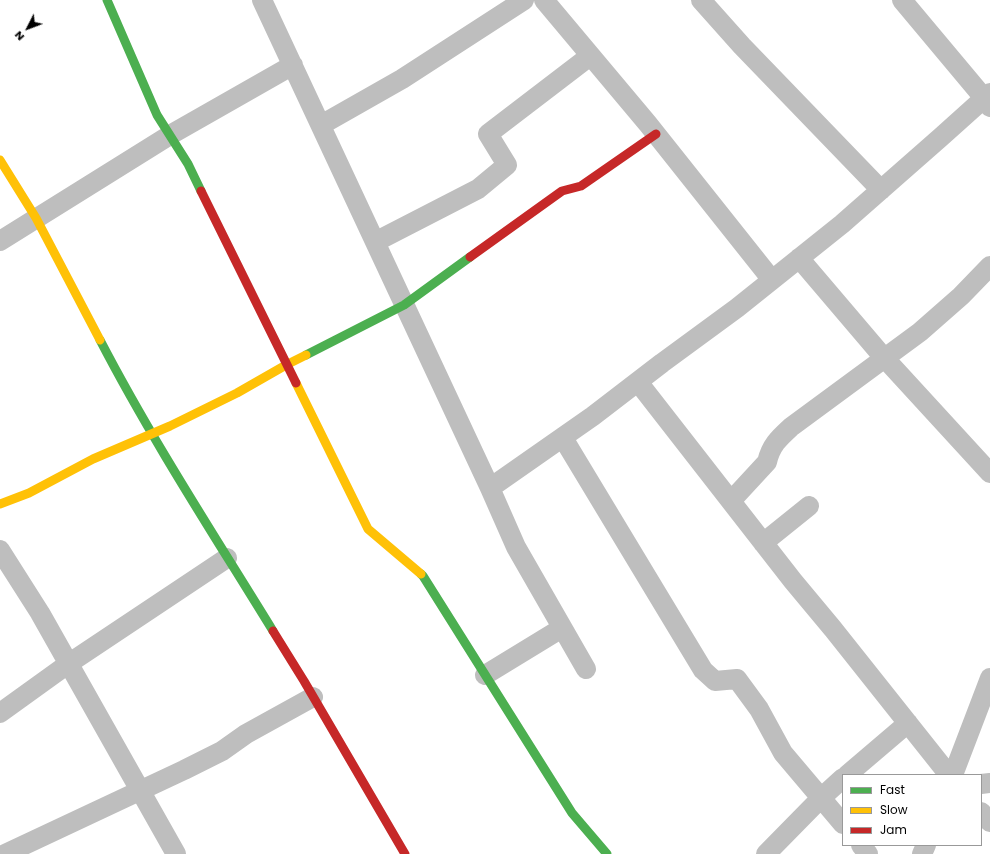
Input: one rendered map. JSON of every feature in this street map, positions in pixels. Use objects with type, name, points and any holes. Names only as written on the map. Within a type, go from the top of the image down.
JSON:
[{"type":"street","points":[[107,0],[157,114],[188,164],[286,366],[368,529],[424,576],[572,813],[607,854]]},
{"type":"street","points":[[262,0],[490,488],[516,547],[586,669]]},
{"type":"street","points":[[321,125],[402,80],[524,0]]},
{"type":"street","points":[[544,0],[656,134],[772,280]]},
{"type":"street","points":[[701,0],[742,46],[881,190]]},
{"type":"street","points":[[490,488],[563,438],[737,308],[842,224],[941,137],[988,99],[902,0]]},
{"type":"street","points":[[375,242],[478,189],[507,165],[488,134],[590,56]]},
{"type":"street","points":[[0,241],[170,135],[293,66]]},
{"type":"street","points":[[0,504],[29,493],[93,459],[170,426],[237,393],[404,305],[562,191],[581,186],[656,134]]},
{"type":"street","points":[[0,160],[36,218],[120,377],[152,434],[304,681],[405,854]]},
{"type":"street","points":[[799,258],[884,358],[990,473]]},
{"type":"street","points":[[730,501],[767,462],[768,455],[775,442],[791,427],[920,332],[961,296],[990,266]]},
{"type":"street","points":[[638,382],[792,581],[833,629],[948,774]]},
{"type":"street","points":[[563,438],[703,670],[715,681],[737,679],[759,709],[783,753],[842,823]]},
{"type":"street","points":[[763,543],[809,506]]},
{"type":"street","points":[[0,550],[40,614],[176,854]]},
{"type":"street","points":[[0,713],[68,664],[227,558]]},
{"type":"street","points":[[485,675],[562,628]]},
{"type":"street","points":[[953,774],[990,678]]},
{"type":"street","points":[[5,854],[222,751],[246,734],[313,697]]},
{"type":"street","points":[[848,774],[908,723]]},
{"type":"street","points":[[766,854],[842,779]]},
{"type":"street","points":[[982,813],[990,822]]},
{"type":"street","points":[[862,846],[868,854]]},
{"type":"traffic: fast","points":[[107,0],[157,115],[188,164],[201,191]]},
{"type":"traffic: fast","points":[[306,355],[404,305],[470,257]]},
{"type":"traffic: fast","points":[[100,340],[162,451],[273,631]]},
{"type":"traffic: fast","points":[[421,574],[572,813],[607,854]]},
{"type":"traffic: slow","points":[[0,160],[36,218],[100,340]]},
{"type":"traffic: slow","points":[[0,504],[29,493],[93,459],[170,426],[237,393],[306,355]]},
{"type":"traffic: slow","points":[[296,383],[368,529],[421,574]]},
{"type":"traffic: jam","points":[[470,257],[562,191],[581,186],[656,134]]},
{"type":"traffic: jam","points":[[201,191],[296,383]]},
{"type":"traffic: jam","points":[[273,631],[304,681],[405,854]]}]
